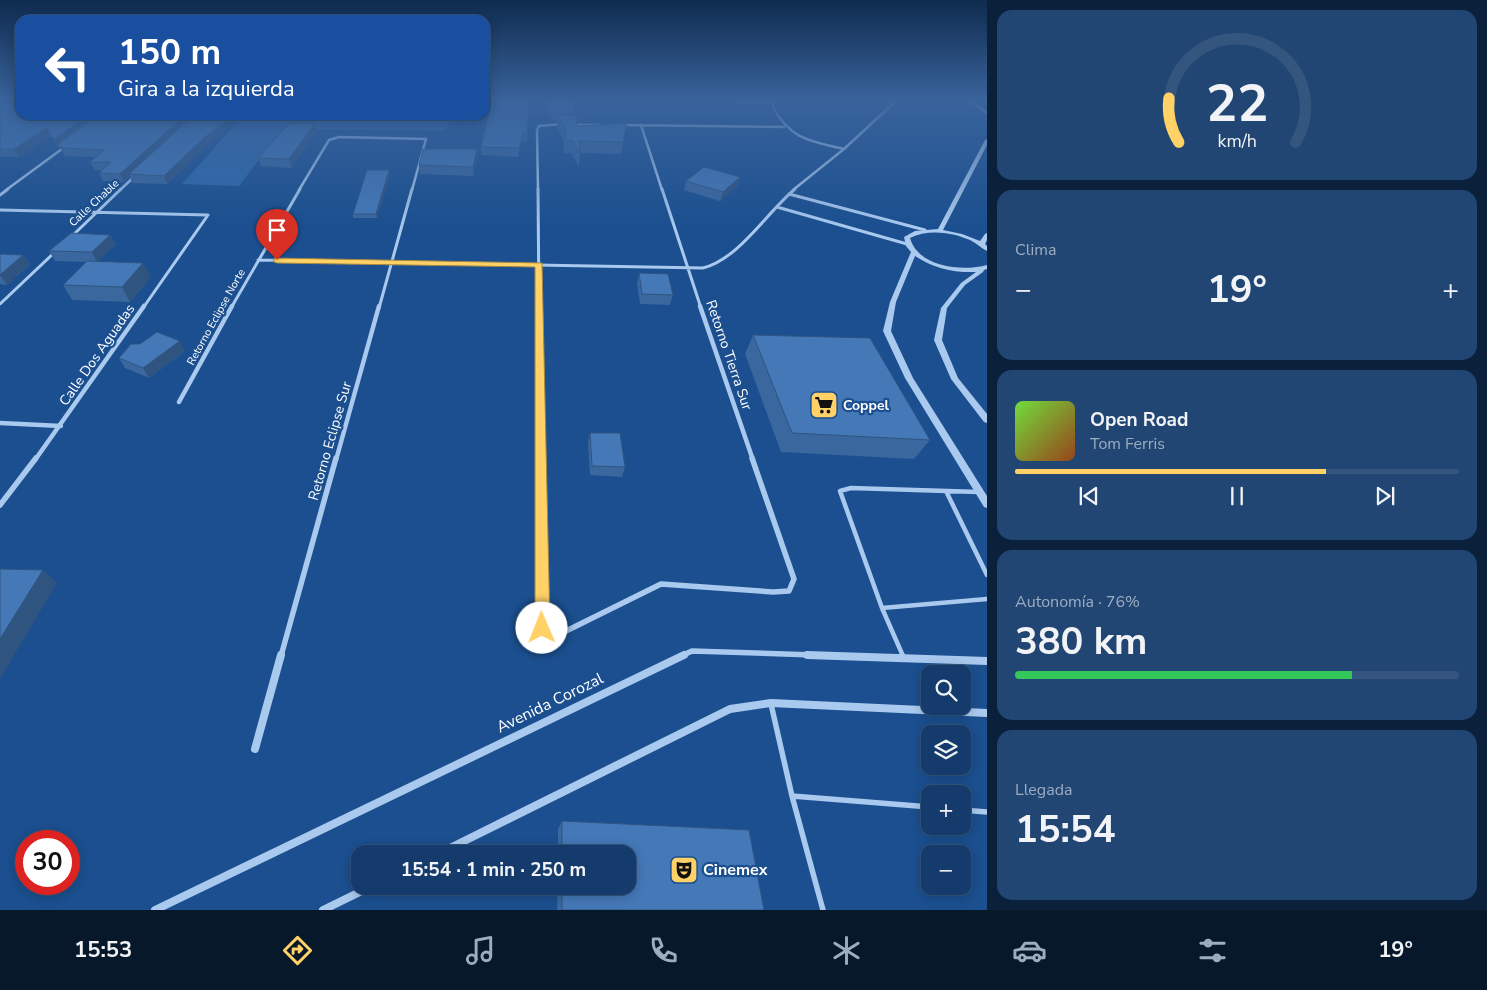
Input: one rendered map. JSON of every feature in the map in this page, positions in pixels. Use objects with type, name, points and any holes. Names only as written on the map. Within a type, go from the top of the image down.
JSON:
[{"type":"street","name":"Retorno Eclipse Norte","points":[[180,402],[258,260],[330,141]]},
{"type":"street","name":"Retorno Eclipse Sur","points":[[255,749],[425,141]]},
{"type":"street","points":[[537,141],[539,265]]},
{"type":"street","name":"Retorno Tierra Sur","points":[[539,265],[542,628],[546,636],[556,636],[661,584],[773,592],[789,591],[794,579],[687,268],[646,141]]},
{"type":"street","points":[[816,141],[844,149]]},
{"type":"street","points":[[258,260],[703,268],[715,265],[732,252],[789,194],[852,141]]},
{"type":"street","points":[[940,231],[986,141]]},
{"type":"street","points":[[0,195],[68,144]]},
{"type":"street","name":"Calle Chable","points":[[70,238],[138,173]]},
{"type":"street","points":[[789,194],[925,230],[940,231],[982,244],[987,249]]},
{"type":"street","points":[[777,207],[907,244]]},
{"type":"street","points":[[0,210],[97,212]]},
{"type":"street","name":"Calle Dos Aguadas","points":[[0,505],[61,426],[208,215],[97,212]]},
{"type":"street","points":[[925,230],[914,233],[907,238],[907,244],[913,253],[924,260],[947,268],[970,271],[985,269]]},
{"type":"street","points":[[982,244],[987,235]]},
{"type":"street","name":"Calle Chable","points":[[0,304],[62,245]]},
{"type":"street","points":[[913,253],[893,302],[887,331],[909,378],[987,504]]},
{"type":"street","points":[[985,269],[963,284],[944,308],[938,340],[955,379],[987,420]]},
{"type":"street","points":[[0,423],[61,426]]},
{"type":"street","name":"Avenida Corozal","points":[[155,910],[692,651],[987,662]]},
{"type":"street","points":[[456,845],[730,710],[771,703],[987,713]]},
{"type":"street","points":[[324,910],[354,895]]},
{"type":"lane","points":[[904,659],[882,608],[840,491],[851,488],[979,492]]},
{"type":"lane","points":[[946,491],[987,575]]},
{"type":"lane","points":[[882,608],[987,599]]},
{"type":"lane","points":[[771,703],[792,796],[823,910]]},
{"type":"lane","points":[[792,796],[921,806]]},
{"type":"lane","points":[[971,811],[987,812]]},
{"type":"shaded area","points":[[220,141],[273,141],[239,186],[182,184]]},
{"type":"building","points":[[0,141],[26,141],[14,149],[0,149]]},
{"type":"building","points":[[61,141],[156,141],[120,174],[99,173],[111,162],[90,162],[104,150],[61,148],[58,144]]},
{"type":"building","points":[[165,141],[200,141],[164,176],[129,174]]},
{"type":"building","points":[[273,141],[302,141],[289,159],[258,158]]},
{"type":"building","points":[[482,141],[521,141],[519,148],[481,147]]},
{"type":"building","points":[[573,141],[579,141],[580,154]]},
{"type":"building","points":[[423,149],[477,149],[473,167],[419,165]]},
{"type":"building","points":[[704,167],[740,177],[723,192],[686,181]]},
{"type":"building","points":[[367,170],[389,170],[376,214],[353,214]]},
{"type":"building","points":[[71,233],[110,235],[92,252],[49,251]]},
{"type":"building","points":[[0,254],[23,255],[0,275]]},
{"type":"building","points":[[87,261],[143,263],[122,287],[63,285]]},
{"type":"building","points":[[639,273],[668,274],[673,295],[642,294]]},
{"type":"building","points":[[157,332],[180,341],[143,368],[119,358],[131,344],[140,344]]},
{"type":"building","name":"Coppel","points":[[753,335],[870,338],[930,440],[792,433]]},
{"type":"building","points":[[590,433],[620,433],[625,467],[592,466]]},
{"type":"building","points":[[0,569],[43,570],[0,639]]},
{"type":"building","name":"Cinemex","points":[[562,821],[749,830],[764,910],[562,910],[562,895],[636,895],[636,845],[562,845]]},
{"type":"place","name":"Coppel","points":[[824,405]]},
{"type":"place","name":"Cinemex","points":[[684,870]]},
{"type":"route","points":[[277,260],[539,265],[542,628]]}]
